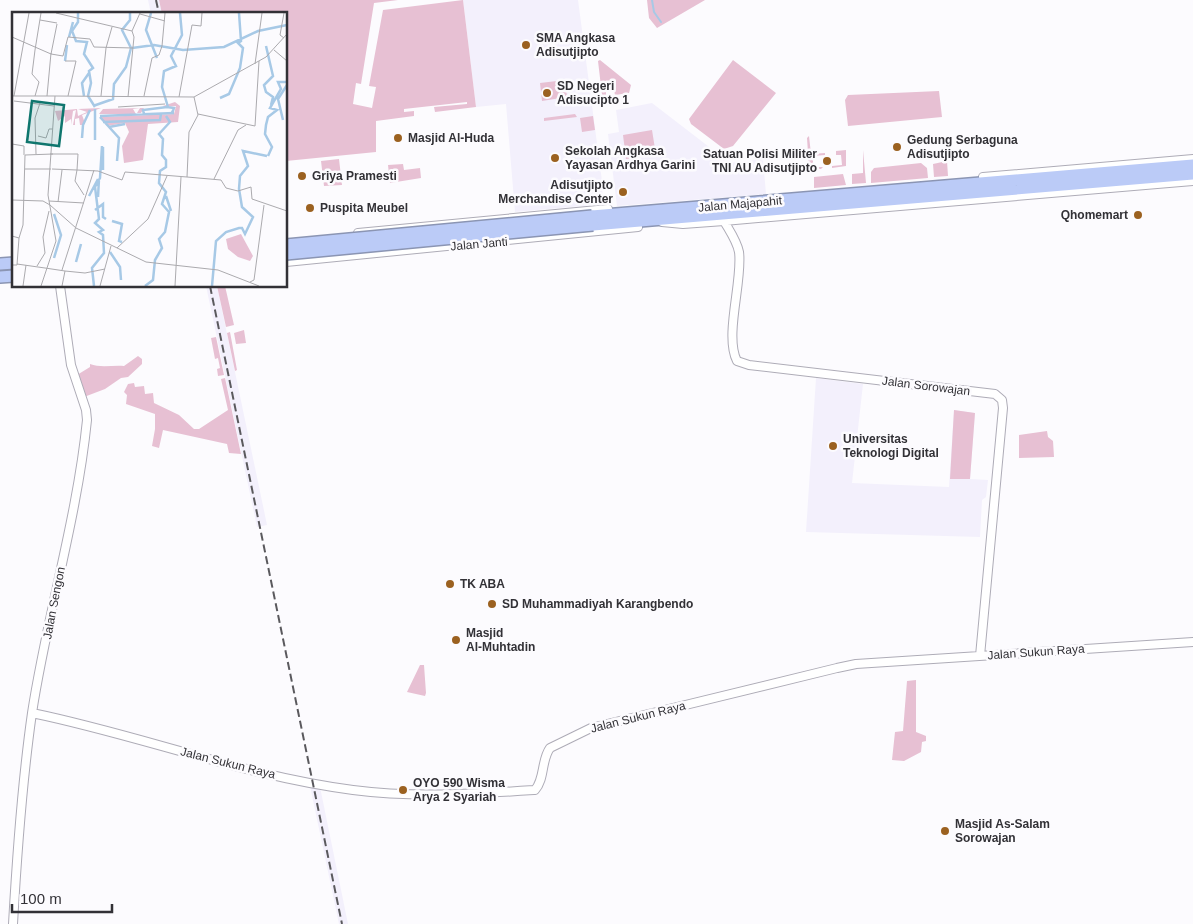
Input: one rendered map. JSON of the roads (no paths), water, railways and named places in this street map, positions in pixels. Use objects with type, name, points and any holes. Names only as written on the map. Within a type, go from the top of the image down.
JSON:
[{"type":"highway","name":"Jalan Majapahit","points":[[649,216],[745,201],[973,181],[1193,165]]},
{"type":"highway","name":"Jalan Majapahit","points":[[288,245],[649,216],[806,210],[1113,184],[1193,174]]},
{"type":"highway","name":"Jalan Majapahit","points":[[288,254],[592,221]]},
{"type":"street","points":[[973,181],[1193,159]]},
{"type":"street","points":[[1113,184],[1193,181]]},
{"type":"street","points":[[649,216],[670,204],[745,201]]},
{"type":"street","name":"Jalan Janti","points":[[288,240],[670,204]]},
{"type":"street","points":[[649,216],[672,224],[724,221],[806,210]]},
{"type":"street","name":"Jalan Sorowajan","points":[[724,221],[739,252],[734,319],[737,361],[749,365],[996,394],[1002,400],[1004,408],[980,656]]},
{"type":"street","name":"Jalan Janti","points":[[288,262],[672,224]]},
{"type":"street","points":[[384,230],[386,253]]},
{"type":"street","name":"Jalan Sengon","points":[[13,924],[21,802],[32,713],[52,606],[77,496],[87,420],[86,410],[71,365],[60,288]]},
{"type":"street","name":"Jalan Sukun Raya","points":[[32,713],[68,720],[228,764],[353,790],[407,795],[535,790],[539,784],[546,753],[550,748],[592,728],[856,664],[1193,642]]},
{"type":"waterway","points":[[652,0],[654,12],[661,22]]},
{"type":"railway","points":[[156,0],[159,12]]},
{"type":"railway","points":[[210,288],[342,924]]},
{"type":"place","name":"SMA Angkasa Adisutjipto","points":[[526,45]]},
{"type":"place","name":"SD Negeri Adisucipto 1","points":[[547,93]]},
{"type":"place","name":"Masjid Al-Huda","points":[[398,138]]},
{"type":"place","name":"Gedung Serbaguna Adisutjipto","points":[[897,147]]},
{"type":"place","name":"Sekolah Angkasa Yayasan Ardhya Garini","points":[[555,158]]},
{"type":"place","name":"Satuan Polisi Militer TNI AU Adisutjipto","points":[[827,161]]},
{"type":"place","name":"Griya Pramesti","points":[[302,176]]},
{"type":"place","name":"Adisutjipto Merchandise Center","points":[[623,192]]},
{"type":"place","name":"Puspita Meubel","points":[[310,208]]},
{"type":"place","name":"Qhomemart","points":[[1138,215]]},
{"type":"place","name":"Universitas Teknologi Digital","points":[[833,446]]},
{"type":"place","name":"TK ABA","points":[[450,584]]},
{"type":"place","name":"SD Muhammadiyah Karangbendo","points":[[492,604]]},
{"type":"place","name":"Masjid Al-Muhtadin","points":[[456,640]]},
{"type":"place","name":"OYO 590 Wisma Arya 2 Syariah","points":[[403,790]]},
{"type":"place","name":"Masjid As-Salam Sorowajan","points":[[945,831]]}]
